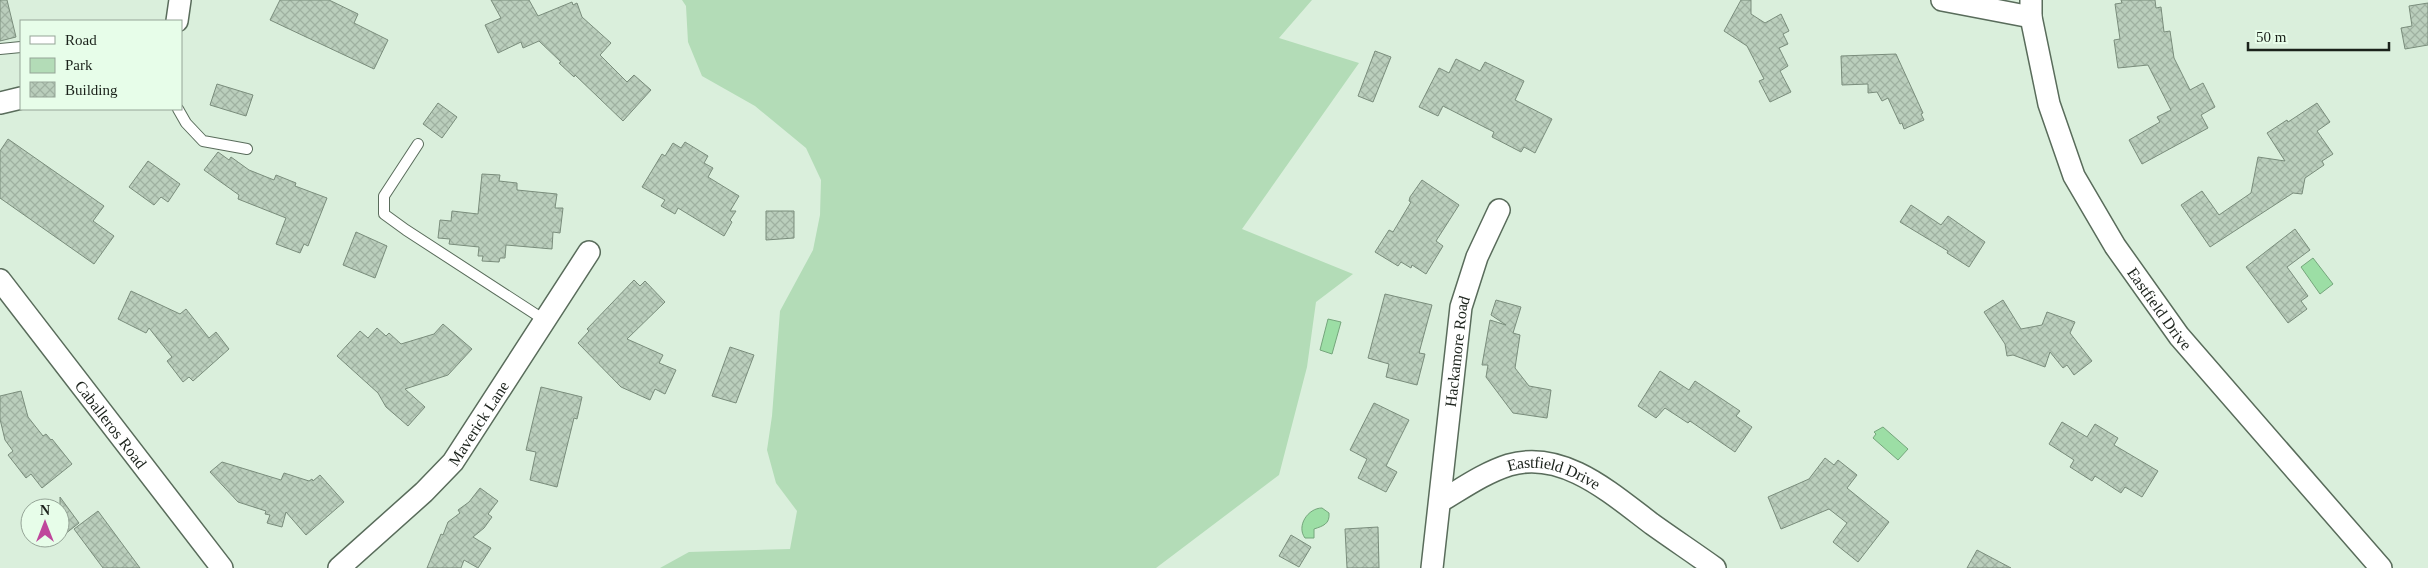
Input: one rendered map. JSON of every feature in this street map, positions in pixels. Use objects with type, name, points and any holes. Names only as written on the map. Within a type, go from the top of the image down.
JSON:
[{"type":"street","points":[[177,20],[180,0]]},
{"type":"street","points":[[1942,0],[2031,8]]},
{"type":"street","name":"Eastfield Drive","points":[[2031,8],[2049,104],[2072,170],[2115,246],[2179,336],[2380,568]]},
{"type":"street","points":[[0,103],[20,98]]},
{"type":"street","name":"Hackamore Road","points":[[1441,501],[1461,307],[1477,257],[1500,210]]},
{"type":"street","name":"Maverick Lane","points":[[339,568],[424,492],[453,462],[589,252]]},
{"type":"street","name":"Caballeros Road","points":[[0,280],[222,568]]},
{"type":"street","name":"Eastfield Drive","points":[[1441,501],[1479,478],[1510,465],[1535,462],[1561,466],[1598,484],[1715,568]]},
{"type":"street","points":[[1432,568],[1433,542],[1441,501]]},
{"type":"lane","points":[[0,49],[20,47]]},
{"type":"lane","points":[[179,110],[186,123],[203,141],[247,149]]},
{"type":"lane","points":[[418,144],[384,196],[384,214],[546,320]]},
{"type":"green space","points":[[682,0],[1312,0],[1279,38],[1359,63],[1242,229],[1353,274],[1316,302],[1307,367],[1279,475],[1156,568],[660,568],[689,552],[790,549],[797,511],[776,483],[767,450],[772,416],[780,311],[813,250],[820,215],[821,180],[806,148],[755,106],[702,76],[688,42],[686,6]]},
{"type":"shaded area","points":[[2313,258],[2333,284],[2320,294],[2301,267]]},
{"type":"shaded area","points":[[1328,319],[1341,322],[1332,354],[1320,350]]},
{"type":"shaded area","points":[[1883,427],[1908,449],[1898,460],[1873,438],[1876,434],[1874,432]]},
{"type":"shaded area","points":[[1322,508],[1329,513],[1327,522],[1323,526],[1314,529],[1314,538],[1305,538],[1302,528],[1305,518],[1312,511]]},
{"type":"building","points":[[0,0],[7,0],[16,37],[0,41]]},
{"type":"building","points":[[280,0],[329,0],[358,14],[354,23],[388,40],[374,69],[270,20]]},
{"type":"building","points":[[491,0],[529,0],[538,16],[572,2],[573,5],[577,3],[582,17],[611,43],[600,55],[627,82],[634,75],[651,90],[623,121],[575,75],[574,77],[559,63],[561,62],[539,41],[523,48],[521,42],[498,53],[485,25],[501,18]]},
{"type":"building","points":[[1741,0],[1751,0],[1751,14],[1765,23],[1781,14],[1789,31],[1783,34],[1788,44],[1779,48],[1788,66],[1780,71],[1791,92],[1770,102],[1759,81],[1764,79],[1747,46],[1724,31]]},
{"type":"building","points":[[2121,0],[2155,0],[2156,8],[2161,7],[2164,32],[2170,31],[2174,58],[2190,90],[2203,83],[2215,107],[2201,115],[2208,128],[2142,164],[2129,140],[2160,122],[2157,117],[2171,110],[2148,65],[2118,68],[2114,40],[2120,39],[2115,4],[2122,3]]},
{"type":"building","points":[[2428,3],[2428,45],[2405,49],[2401,28],[2412,26],[2409,6]]},
{"type":"building","points":[[1375,51],[1391,57],[1373,102],[1358,96]]},
{"type":"building","points":[[1896,54],[1923,113],[1921,114],[1924,120],[1904,129],[1888,98],[1882,101],[1877,92],[1868,93],[1868,84],[1842,85],[1841,56]]},
{"type":"building","points":[[1456,59],[1480,71],[1485,62],[1524,81],[1515,100],[1552,119],[1535,153],[1524,147],[1521,152],[1492,137],[1494,132],[1443,106],[1438,116],[1419,107],[1439,68],[1449,73]]},
{"type":"building","points":[[217,84],[253,95],[246,116],[210,105]]},
{"type":"building","points":[[438,103],[457,117],[442,138],[423,124]]},
{"type":"building","points":[[2317,103],[2330,122],[2317,131],[2333,154],[2322,161],[2324,165],[2305,178],[2302,194],[2293,193],[2210,247],[2181,205],[2202,191],[2219,215],[2251,193],[2258,157],[2285,161],[2267,133]]},
{"type":"building","points":[[8,139],[104,206],[93,221],[114,236],[94,264],[0,198],[0,151]]},
{"type":"building","points":[[685,142],[708,156],[704,163],[713,168],[708,177],[739,196],[730,211],[736,211],[730,220],[732,222],[724,236],[678,208],[675,214],[661,206],[665,200],[642,187],[662,154],[665,156],[673,143],[681,148]]},
{"type":"building","points":[[218,152],[229,160],[231,157],[249,170],[274,180],[276,175],[296,183],[295,186],[327,198],[308,246],[304,244],[300,253],[276,244],[286,218],[238,199],[239,195],[204,170]]},
{"type":"building","points":[[148,161],[180,184],[168,202],[161,197],[154,205],[129,187]]},
{"type":"building","points":[[482,174],[500,175],[499,181],[517,183],[517,190],[557,194],[555,208],[563,208],[560,233],[553,232],[552,249],[506,245],[505,258],[500,258],[499,262],[482,261],[483,256],[478,256],[479,247],[449,244],[450,239],[438,238],[440,220],[451,221],[452,211],[478,214]]},
{"type":"building","points":[[1422,180],[1459,205],[1436,241],[1443,246],[1426,274],[1412,265],[1411,268],[1401,262],[1398,266],[1375,252],[1389,230],[1393,232],[1411,202],[1409,201],[1410,197]]},
{"type":"building","points":[[1911,205],[1941,225],[1948,216],[1985,242],[1969,267],[1947,253],[1948,251],[1900,222]]},
{"type":"building","points":[[766,211],[794,211],[794,238],[766,240]]},
{"type":"building","points":[[2295,229],[2310,250],[2287,267],[2308,296],[2301,301],[2307,309],[2288,323],[2246,267]]},
{"type":"building","points":[[356,232],[387,246],[375,278],[343,265]]},
{"type":"building","points":[[634,280],[640,286],[645,281],[665,302],[627,339],[663,355],[659,363],[676,370],[665,394],[655,389],[650,400],[621,387],[578,343],[589,331],[587,329]]},
{"type":"building","points":[[131,291],[180,314],[186,309],[209,338],[216,332],[229,349],[193,381],[189,377],[183,382],[167,361],[172,357],[149,328],[146,333],[118,319]]},
{"type":"building","points":[[1385,294],[1432,305],[1419,353],[1425,354],[1417,385],[1386,377],[1389,364],[1368,358]]},
{"type":"building","points":[[1496,300],[1521,307],[1513,333],[1520,335],[1515,368],[1529,386],[1551,390],[1547,418],[1513,413],[1486,377],[1488,365],[1482,365],[1490,320],[1506,325],[1491,315]]},
{"type":"building","points":[[2003,300],[2021,329],[2042,325],[2047,312],[2075,322],[2070,333],[2092,361],[2074,375],[2067,365],[2063,368],[2050,352],[2045,367],[2013,355],[2007,356],[2005,344],[1984,312]]},
{"type":"building","points":[[443,324],[472,349],[448,375],[405,389],[425,407],[408,426],[386,407],[378,393],[337,356],[360,331],[368,338],[377,328],[386,336],[389,333],[401,344],[434,334]]},
{"type":"building","points":[[730,347],[754,355],[736,403],[712,396]]},
{"type":"building","points":[[1660,371],[1689,390],[1695,381],[1740,411],[1736,416],[1752,427],[1735,452],[1690,421],[1688,423],[1665,408],[1656,418],[1638,406]]},
{"type":"building","points":[[541,387],[582,397],[577,419],[574,418],[557,487],[530,480],[536,452],[526,450]]},
{"type":"building","points":[[21,391],[28,417],[43,436],[46,434],[52,439],[72,464],[42,488],[31,474],[26,478],[8,455],[13,451],[5,440],[0,419],[0,396]]},
{"type":"building","points":[[1374,403],[1409,420],[1386,466],[1397,472],[1386,492],[1358,478],[1367,459],[1350,450]]},
{"type":"building","points":[[2062,422],[2087,437],[2095,424],[2118,438],[2114,445],[2158,471],[2142,497],[2125,487],[2121,493],[2095,476],[2092,481],[2070,467],[2074,460],[2049,444]]},
{"type":"building","points":[[1825,458],[1834,465],[1838,460],[1857,475],[1847,488],[1889,522],[1858,562],[1833,542],[1847,523],[1829,509],[1781,529],[1768,497],[1809,479]]},
{"type":"building","points":[[222,462],[281,480],[284,473],[309,481],[312,479],[313,481],[320,475],[344,502],[306,535],[286,512],[282,527],[267,523],[270,515],[265,514],[266,511],[238,502],[210,472]]},
{"type":"building","points":[[480,488],[498,501],[488,514],[492,517],[484,528],[473,537],[491,548],[478,568],[464,560],[461,568],[427,568],[448,522],[460,513],[458,510],[469,502]]},
{"type":"building","points":[[70,511],[79,523],[70,530]]},
{"type":"building","points":[[98,511],[140,568],[103,568],[74,529]]},
{"type":"building","points":[[1378,527],[1379,568],[1347,568],[1345,529]]},
{"type":"building","points":[[1291,535],[1311,547],[1299,567],[1279,556]]},
{"type":"building","points":[[1977,550],[2011,568],[1967,568]]}]
